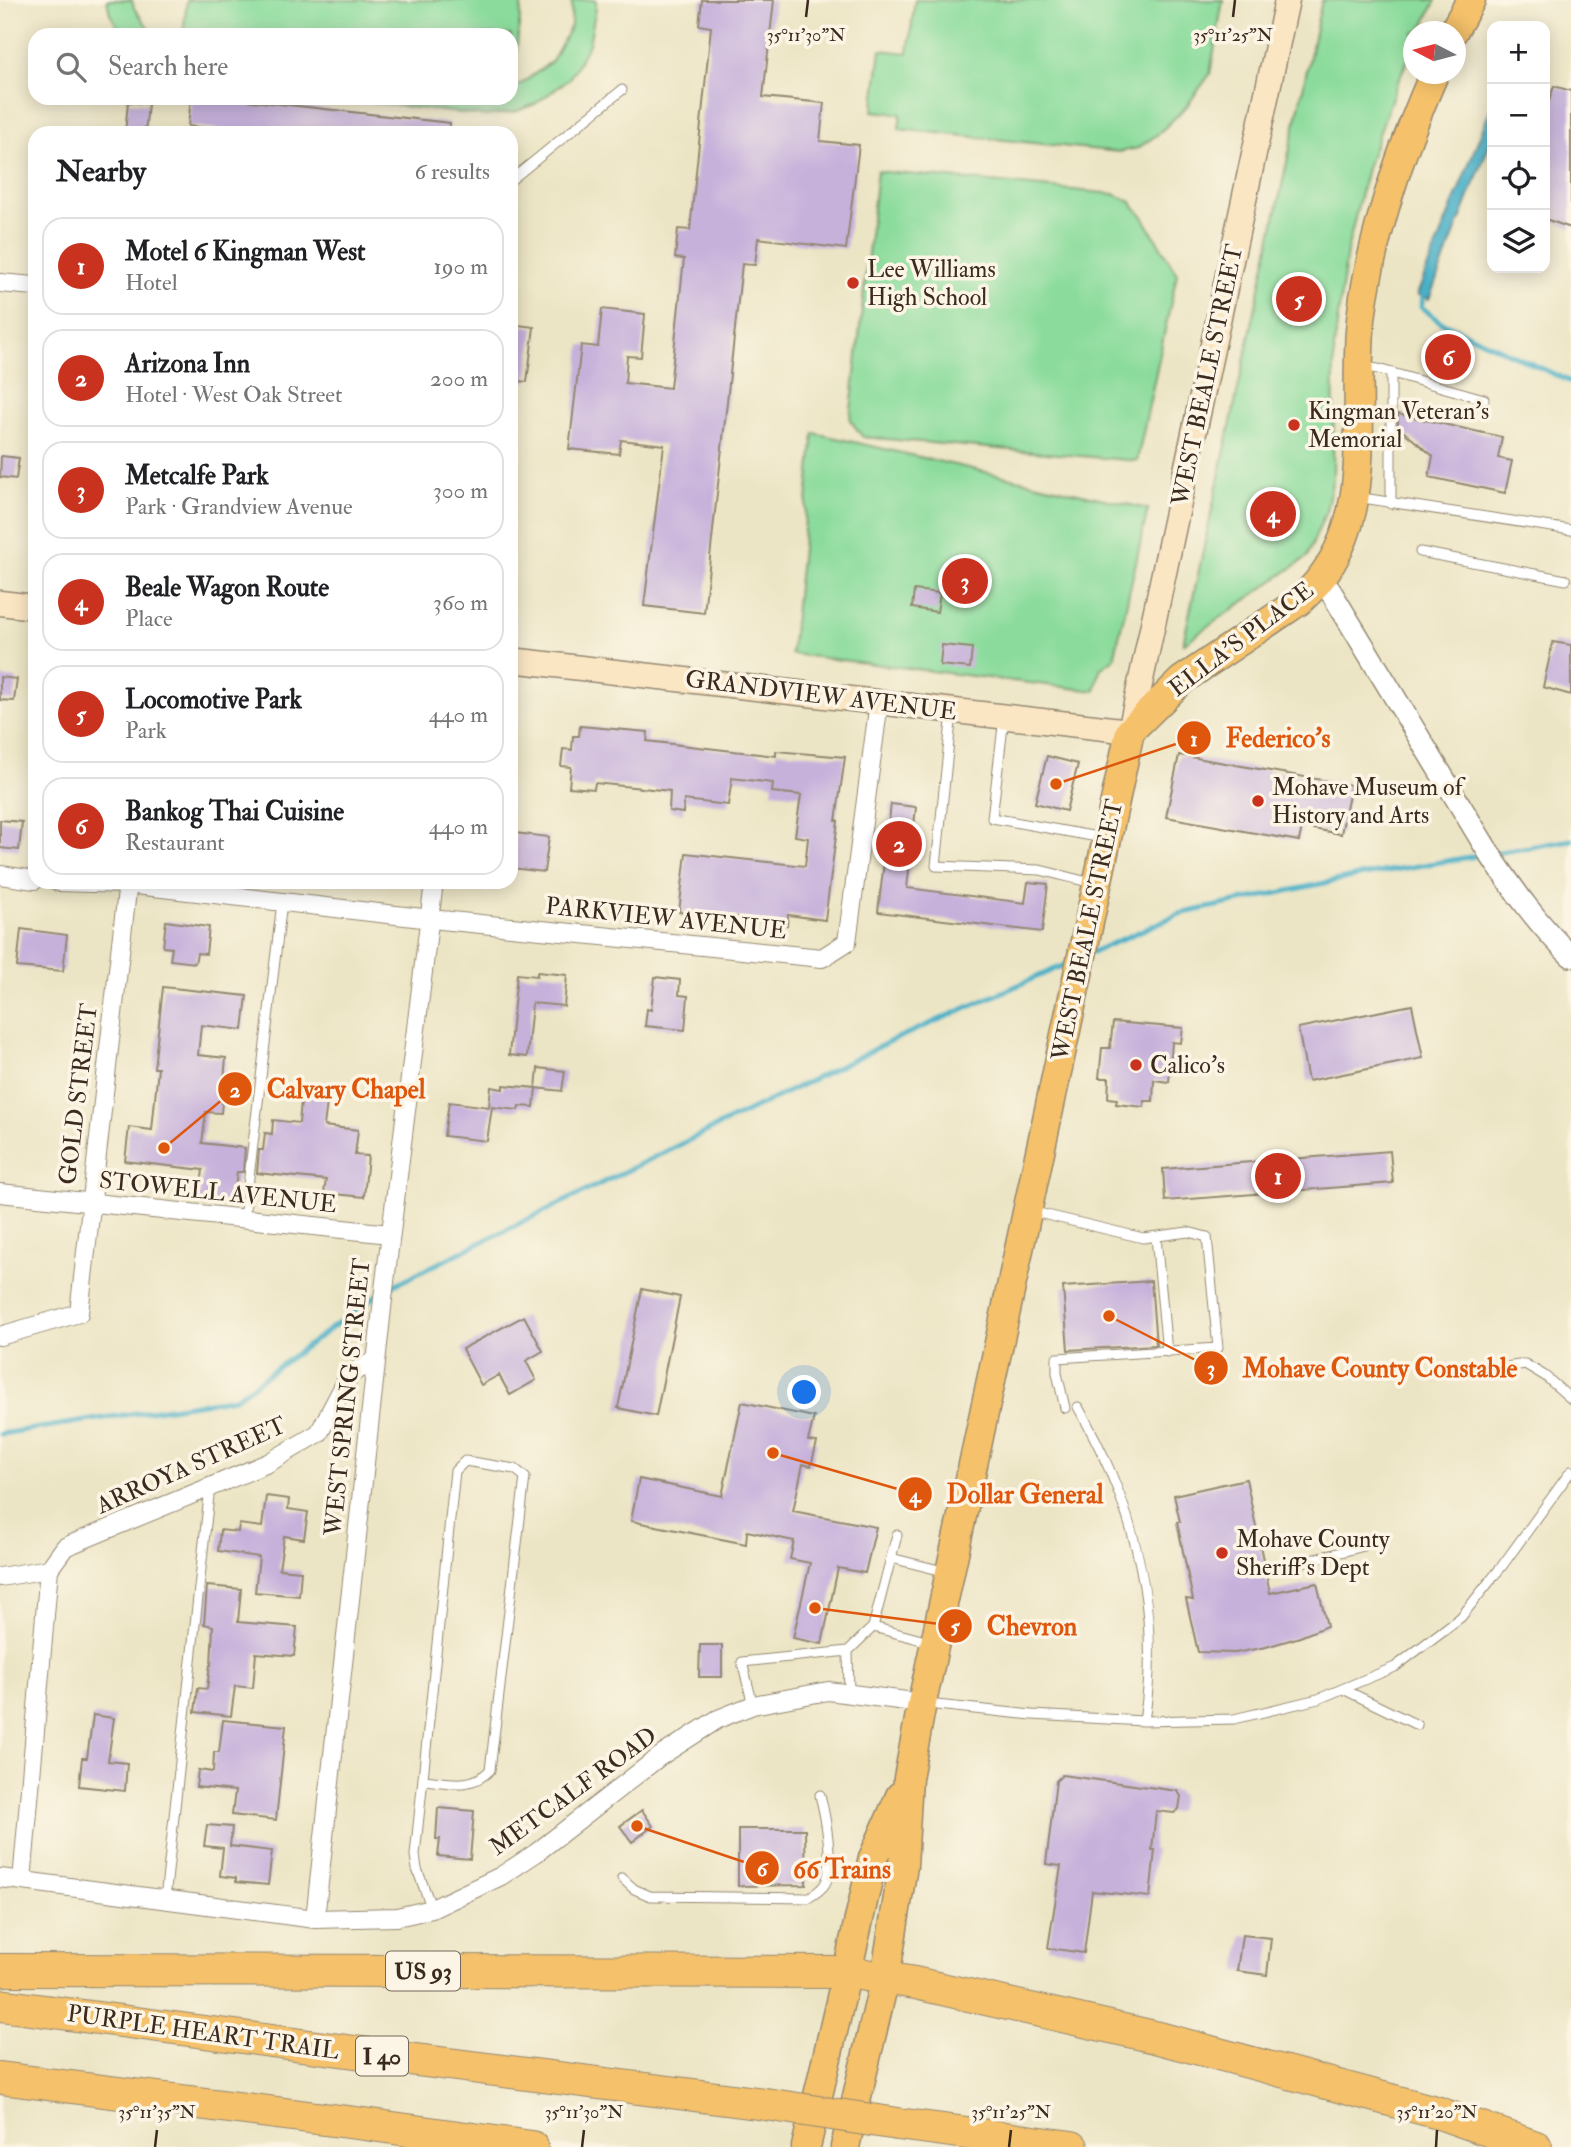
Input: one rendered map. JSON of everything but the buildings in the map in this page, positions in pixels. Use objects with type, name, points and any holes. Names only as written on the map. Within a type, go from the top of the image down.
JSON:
[{"type":"highway","name":"US 93","points":[[0,1970],[847,1972],[885,1978]]},
{"type":"highway","points":[[885,1978],[1155,2037],[1439,2113],[1536,2147]]},
{"type":"highway","name":"PURPLE HEART TRAIL","points":[[0,2005],[765,2104],[1072,2147]]},
{"type":"highway","points":[[0,2078],[364,2123],[532,2147]]},
{"type":"main road","name":"WEST BEALE STREET","points":[[845,2147],[885,1978],[903,1866],[908,1778],[922,1703],[1287,0]]},
{"type":"main road","points":[[1459,21],[1471,0]]},
{"type":"main road","name":"ELLA'S PLACE","points":[[1130,731],[1182,680],[1310,592],[1322,577],[1347,531],[1358,477],[1359,349],[1368,276],[1386,202],[1430,84]]},
{"type":"main road","points":[[0,603],[28,606]]},
{"type":"main road","name":"GRANDVIEW AVENUE","points":[[518,661],[1130,731]]},
{"type":"main road","name":"WEST BEALE STREET","points":[[806,2147],[873,1858],[908,1778]]},
{"type":"street","points":[[0,283],[28,285]]},
{"type":"street","points":[[1322,577],[1466,816],[1512,887],[1571,956]]},
{"type":"street","name":"PARKVIEW AVENUE","points":[[176,889],[431,919],[822,958],[847,942],[879,702]]},
{"type":"street","points":[[0,875],[28,879]]},
{"type":"street","name":"GOLD STREET","points":[[0,1336],[79,1313],[126,889]]},
{"type":"street","name":"WEST SPRING STREET","points":[[315,1919],[390,1234],[433,889]]},
{"type":"street","name":"STOWELL AVENUE","points":[[0,1193],[390,1234]]},
{"type":"street","name":"ARROYA STREET","points":[[49,1569],[65,1547],[268,1463],[319,1433],[351,1374],[376,1360]]},
{"type":"street","points":[[0,1577],[49,1569],[22,1881]]},
{"type":"street","name":"METCALF ROAD","points":[[0,1878],[315,1919],[386,1918],[432,1909],[501,1876],[536,1853],[659,1757],[718,1719],[753,1705],[828,1691],[922,1703]]},
{"type":"lane","points":[[518,174],[622,90]]},
{"type":"lane","points":[[1359,367],[1391,373],[1483,399]]},
{"type":"lane","points":[[1391,373],[1391,504]]},
{"type":"lane","points":[[1354,497],[1571,530]]},
{"type":"lane","points":[[1420,552],[1566,580]]},
{"type":"lane","points":[[952,710],[936,866],[1040,870],[1095,894]]},
{"type":"lane","points":[[1004,717],[992,818],[1107,839]]},
{"type":"lane","points":[[244,1219],[282,902]]},
{"type":"lane","points":[[1027,1211],[1143,1238],[1188,1232],[1207,1237],[1218,1349],[1057,1358],[1057,1373],[1065,1408]]},
{"type":"lane","points":[[1156,1237],[1167,1352]]},
{"type":"lane","points":[[1483,1371],[1525,1363],[1571,1399]]},
{"type":"lane","points":[[1078,1407],[1106,1458],[1129,1519],[1140,1565],[1147,1607],[1149,1645],[1144,1721]]},
{"type":"lane","points":[[423,1780],[467,1783],[480,1781],[491,1770],[525,1477],[515,1469],[465,1461],[455,1471],[415,1854],[417,1869],[432,1909]]},
{"type":"lane","points":[[922,1703],[1032,1715],[1144,1721],[1234,1718],[1318,1699],[1395,1667],[1461,1617],[1571,1471]]},
{"type":"lane","points":[[165,1899],[210,1487]]},
{"type":"lane","points":[[753,1705],[742,1662],[848,1651],[873,1627],[897,1535]]},
{"type":"lane","points":[[1303,1562],[1364,1546]]},
{"type":"lane","points":[[891,1558],[949,1573]]},
{"type":"lane","points":[[873,1627],[935,1643]]},
{"type":"lane","points":[[848,1651],[849,1693]]},
{"type":"lane","points":[[1343,1689],[1417,1725]]},
{"type":"lane","points":[[622,1878],[634,1889],[650,1896],[808,1898],[827,1882],[830,1867],[820,1795]]},
{"type":"green space","points":[[107,0],[132,0],[134,8],[149,28],[118,28],[110,14]]},
{"type":"green space","points":[[187,0],[522,0],[518,36],[518,28],[184,28]]},
{"type":"green space","points":[[572,0],[596,0],[589,44],[569,79],[535,104],[514,112],[485,116],[393,105],[518,105],[518,85],[552,61],[571,26]]},
{"type":"green space","points":[[915,0],[1223,0],[1210,74],[1186,107],[1158,134],[1138,148],[1119,152],[899,129],[901,114],[873,111],[881,50],[908,53]]},
{"type":"green space","points":[[1322,0],[1436,0],[1426,21],[1403,21],[1403,70],[1367,168],[1347,251],[1334,347],[1333,478],[1326,511],[1307,557],[1183,644]]},
{"type":"green space","points":[[877,171],[1114,194],[1130,201],[1142,215],[1177,274],[1137,461],[863,437],[850,420]]},
{"type":"green space","points":[[814,433],[1148,509],[1114,659],[1100,669],[1095,691],[791,654]]},
{"type":"water","points":[[1487,118],[1487,151],[1429,299],[1417,295]]},
{"type":"waterway","points":[[1423,297],[1421,307],[1441,322],[1571,382]]},
{"type":"waterway","points":[[1495,853],[1571,840]]},
{"type":"waterway","points":[[1093,952],[1179,914],[1353,877],[1482,855]]},
{"type":"waterway","points":[[388,1288],[893,1040],[1071,962]]},
{"type":"waterway","points":[[0,1434],[235,1398],[380,1293]]},
{"type":"place","name":"Lee Williams High School","points":[[853,283]]},
{"type":"place","name":"Locomotive Park","points":[[1299,299]]},
{"type":"place","name":"Bankog Thai Cuisine","points":[[1448,357]]},
{"type":"place","name":"Kingman Veteran's Memorial","points":[[1294,425]]},
{"type":"place","name":"Beale Wagon Route","points":[[1273,514]]},
{"type":"place","name":"Metcalfe Park","points":[[965,581]]},
{"type":"place","name":"Federico's","points":[[1056,784]]},
{"type":"place","name":"Mohave Museum of History and Arts","points":[[1258,801]]},
{"type":"place","name":"Arizona Inn","points":[[899,844]]},
{"type":"place","name":"Calico's","points":[[1136,1065]]},
{"type":"place","name":"Calvary Chapel","points":[[164,1148]]},
{"type":"place","name":"Motel 6 Kingman West","points":[[1278,1176]]},
{"type":"place","name":"Mohave County Constable","points":[[1109,1316]]},
{"type":"place","name":"Dollar General","points":[[773,1453]]},
{"type":"place","name":"Mohave County Sheriff's Dept","points":[[1222,1553]]},
{"type":"place","name":"Chevron","points":[[815,1608]]},
{"type":"place","name":"66 Trains","points":[[637,1826]]}]
